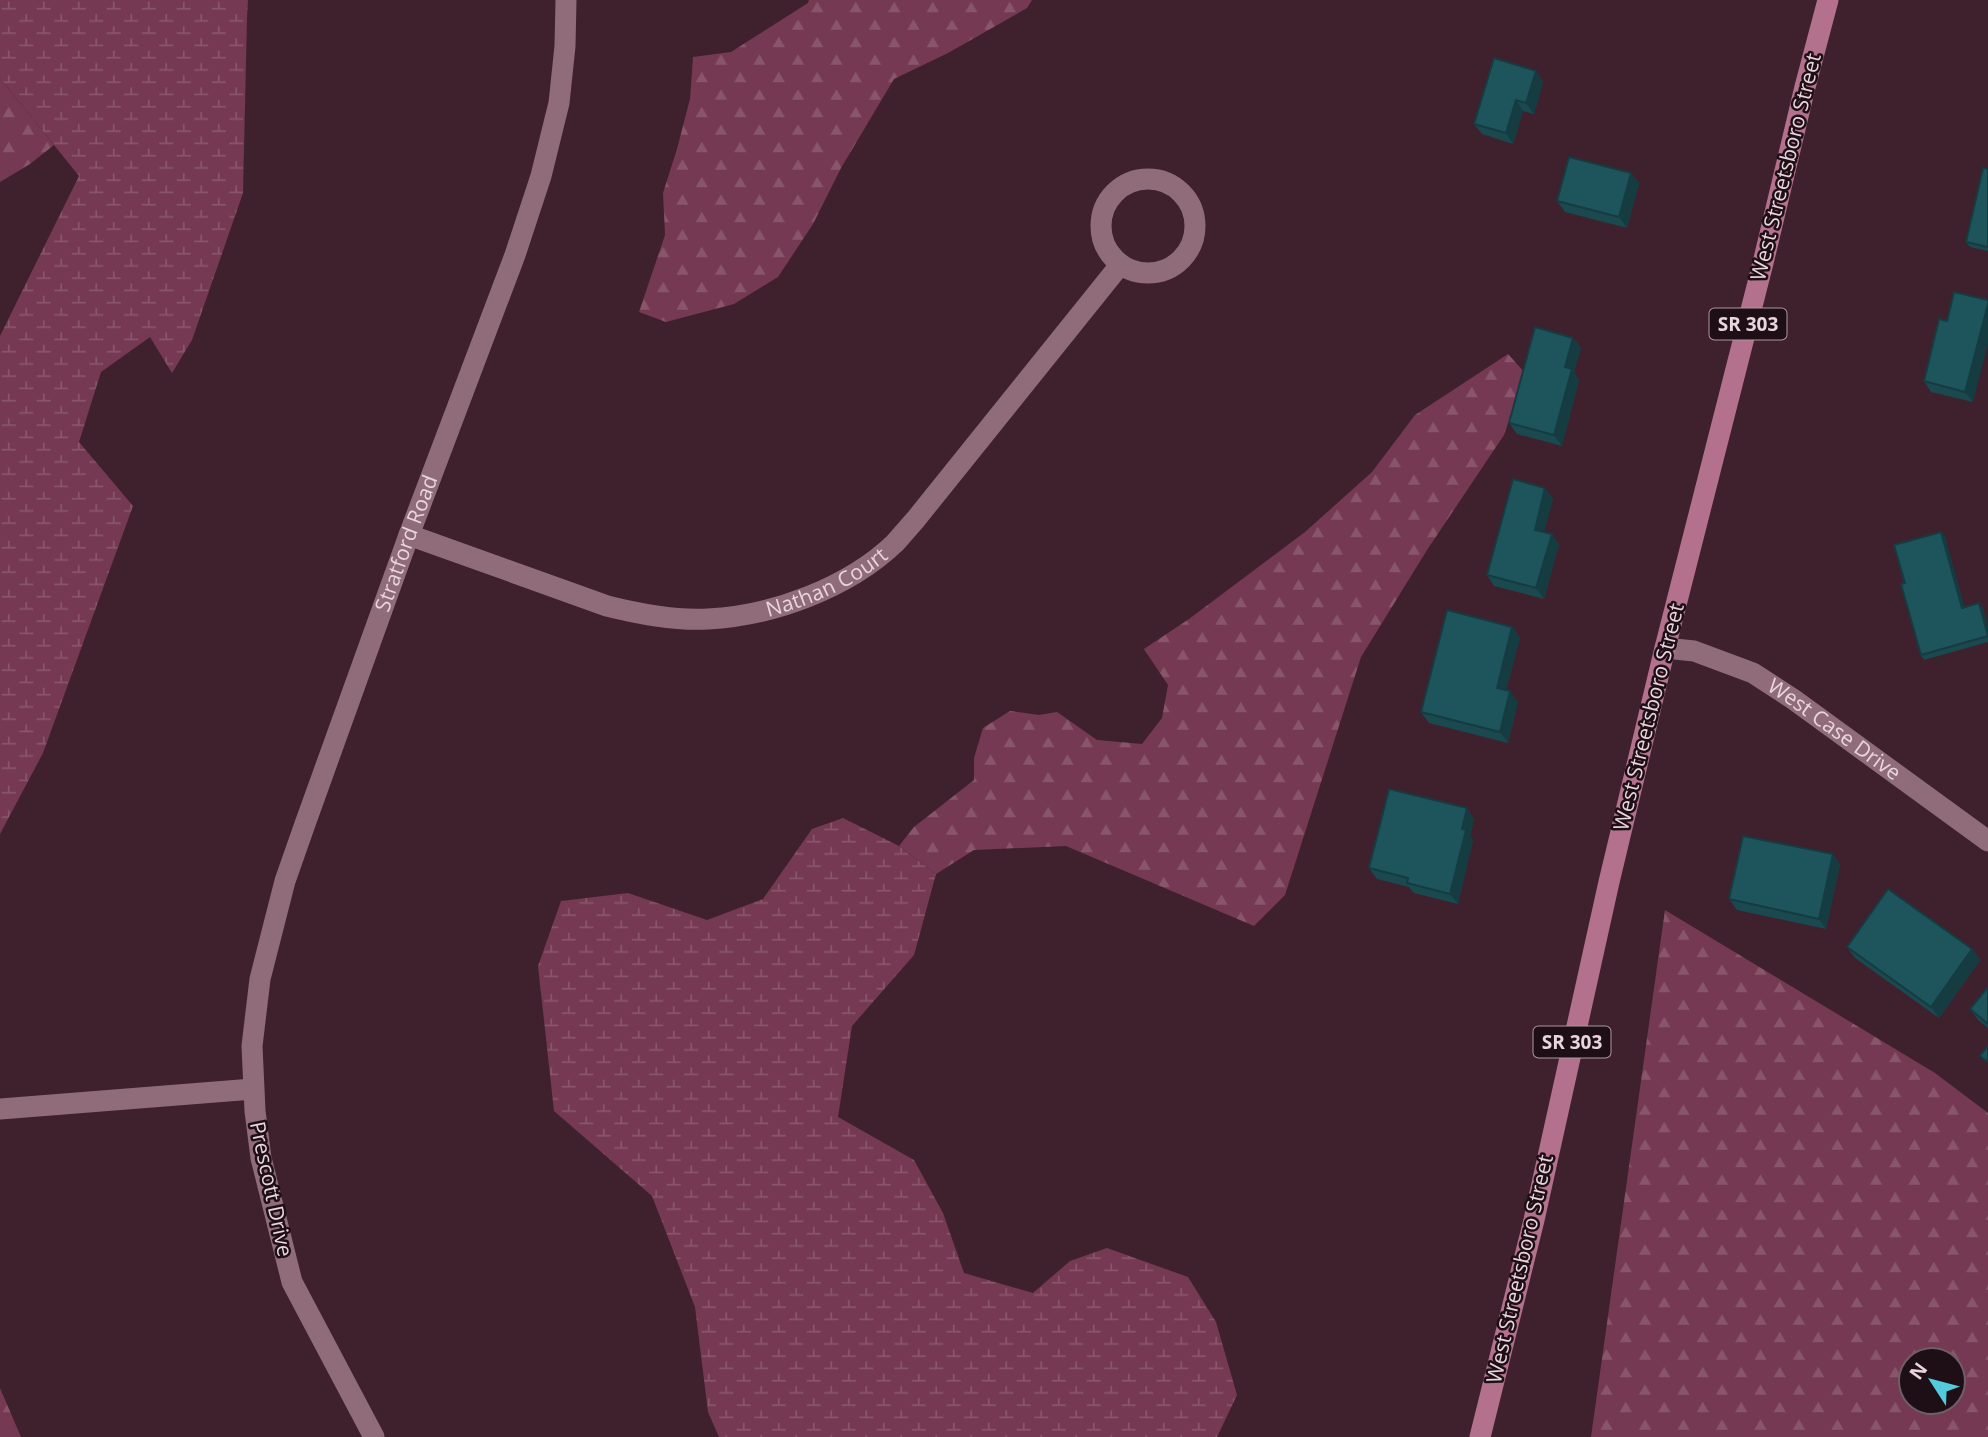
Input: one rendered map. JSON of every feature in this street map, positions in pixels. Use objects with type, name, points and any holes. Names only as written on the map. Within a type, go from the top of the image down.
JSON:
[{"type":"main road","name":"West Streetsboro Street","points":[[1480,1437],[1534,1220],[1606,895],[1665,648],[1828,0]]},
{"type":"street","name":"Stratford Road","points":[[253,1090],[252,1046],[260,979],[285,881],[515,255],[541,176],[559,103],[565,46],[566,0]]},
{"type":"street","points":[[1154,178],[1177,187],[1192,206],[1196,231],[1187,254],[1168,270],[1144,274],[1120,265],[1105,246],[1101,221],[1110,198],[1129,182],[1154,178]]},
{"type":"street","name":"Nathan Court","points":[[410,535],[583,598],[632,612],[707,620],[772,608],[824,591],[868,564],[894,543],[916,519],[1120,265]]},
{"type":"street","name":"West Case Drive","points":[[1665,648],[1694,652],[1753,673],[1793,699],[1988,841]]},
{"type":"street","points":[[0,1109],[253,1090]]},
{"type":"street","name":"Prescott Drive","points":[[253,1090],[261,1158],[292,1282],[374,1437]]},
{"type":"green space","points":[[0,0],[248,0],[243,193],[192,340],[172,373],[150,337],[101,372],[79,442],[133,506],[43,753],[0,834],[0,336],[79,176],[0,78]]},
{"type":"green space","points":[[809,0],[1032,0],[1027,8],[948,53],[894,79],[841,168],[813,224],[778,277],[734,304],[666,322],[639,312],[665,235],[663,193],[690,99],[693,57],[731,52]]},
{"type":"green space","points":[[0,78],[54,145],[30,164],[0,182]]},
{"type":"green space","points":[[1508,354],[1525,373],[1504,435],[1427,550],[1361,657],[1285,895],[1254,926],[1066,846],[974,850],[936,874],[899,846],[914,827],[974,780],[974,758],[983,728],[1010,711],[1039,715],[1057,712],[1097,740],[1142,744],[1162,718],[1168,685],[1144,649],[1189,619],[1305,532],[1372,472],[1415,415]]},
{"type":"green space","points":[[843,818],[899,846],[936,874],[914,955],[852,1026],[838,1117],[914,1160],[943,1213],[964,1273],[1033,1293],[1070,1261],[1107,1248],[1188,1277],[1216,1322],[1237,1395],[1217,1437],[719,1437],[708,1412],[695,1307],[652,1196],[554,1111],[538,966],[561,901],[628,893],[707,920],[763,899],[812,829]]},
{"type":"green space","points":[[1665,910],[1935,1073],[1988,1113],[1988,1437],[1591,1437]]},
{"type":"green space","points":[[0,1388],[21,1437],[0,1437]]},
{"type":"building","points":[[1494,58],[1536,71],[1526,103],[1516,100],[1506,133],[1474,124]]},
{"type":"building","points":[[1569,157],[1631,173],[1619,217],[1557,201]]},
{"type":"building","points":[[1983,168],[1988,169],[1988,247],[1966,242]]},
{"type":"building","points":[[1954,292],[1988,300],[1965,392],[1924,381],[1939,319],[1947,321]]},
{"type":"building","points":[[1535,327],[1573,338],[1565,367],[1572,369],[1554,435],[1509,423]]},
{"type":"building","points":[[1513,479],[1545,488],[1535,530],[1552,534],[1536,588],[1487,575]]},
{"type":"building","points":[[1941,532],[1962,608],[1979,603],[1988,636],[1921,655],[1901,584],[1905,583],[1894,545]]},
{"type":"building","points":[[1447,610],[1512,627],[1497,688],[1510,691],[1500,732],[1421,712]]},
{"type":"building","points":[[1389,789],[1467,808],[1462,829],[1466,830],[1450,894],[1407,883],[1408,878],[1369,868]]},
{"type":"building","points":[[1743,836],[1833,854],[1819,919],[1729,899]]},
{"type":"building","points":[[1888,889],[1972,949],[1931,1007],[1847,947]]},
{"type":"building","points":[[1988,987],[1988,1024],[1970,1009]]},
{"type":"building","points":[[1988,1046],[1988,1062],[1980,1056]]}]
